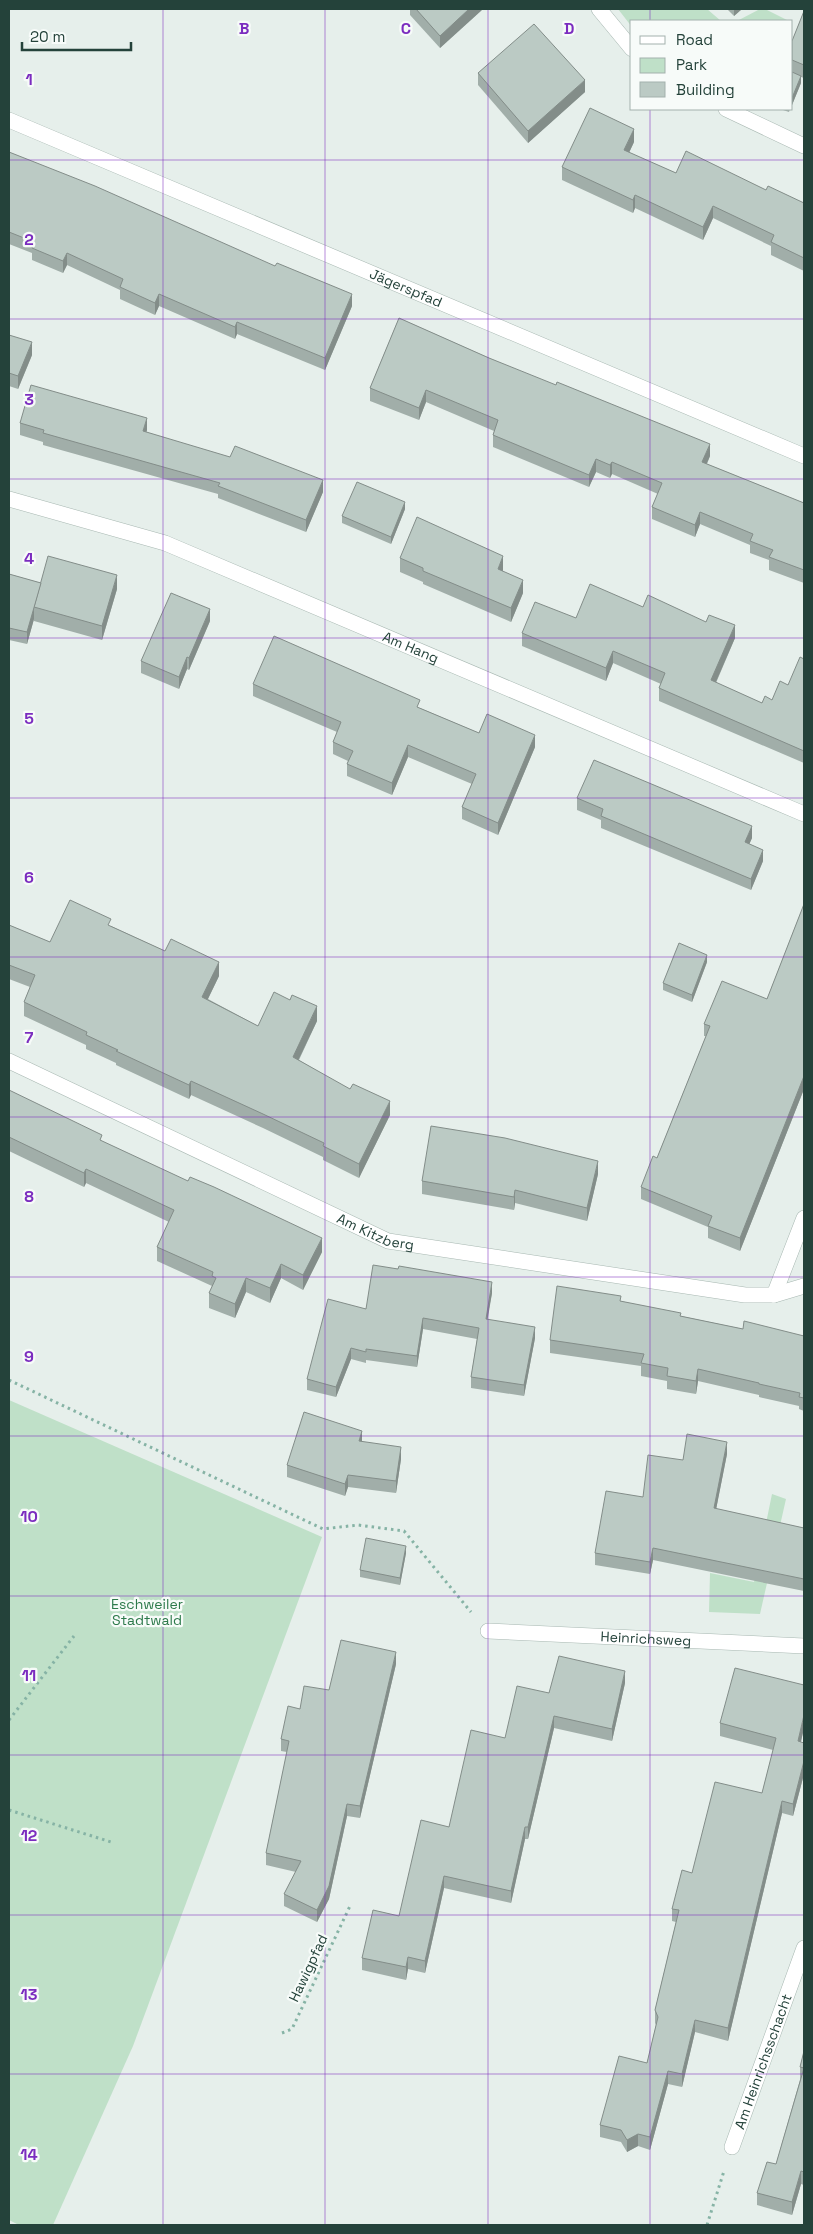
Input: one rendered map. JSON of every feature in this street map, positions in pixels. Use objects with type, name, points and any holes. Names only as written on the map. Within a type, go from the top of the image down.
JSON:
[{"type":"street","points":[[600,9],[630,46]]},
{"type":"street","points":[[728,110],[804,146]]},
{"type":"street","name":"Jägerspfad","points":[[9,120],[804,456]]},
{"type":"street","name":"Am Hang","points":[[9,499],[165,543],[804,814]]},
{"type":"street","name":"Am Kitzberg","points":[[9,1061],[388,1241],[745,1295],[774,1295],[804,1286]]},
{"type":"street","points":[[774,1295],[804,1218]]},
{"type":"street","name":"Heinrichsweg","points":[[488,1631],[804,1646]]},
{"type":"street","name":"Am Heinrichsschacht","points":[[732,2146],[804,1948]]},
{"type":"path","points":[[9,1380],[323,1529],[358,1525],[404,1531],[488,1631]]},
{"type":"path","points":[[9,1720],[74,1636]]},
{"type":"path","points":[[9,1810],[111,1842]]},
{"type":"path","name":"Hawigpfad","points":[[282,2034],[292,2029],[350,1906]]},
{"type":"path","points":[[707,2225],[732,2146]]},
{"type":"green space","points":[[618,9],[707,9],[720,20],[630,20],[630,24]]},
{"type":"green space","points":[[760,9],[765,9],[787,20],[739,20]]},
{"type":"green space","name":"Eschweiler Stadtwald","points":[[9,1400],[322,1537],[133,2046],[53,2225],[19,2225],[9,2220]]},
{"type":"green space","points":[[772,1494],[786,1499],[760,1614],[709,1612],[710,1573],[754,1582]]},
{"type":"building","points":[[416,9],[469,9],[440,36]]},
{"type":"building","points":[[804,11],[804,65],[793,60],[793,38]]},
{"type":"building","points":[[534,24],[585,80],[528,131],[478,73]]},
{"type":"building","points":[[793,72],[801,76],[793,96]]},
{"type":"building","points":[[590,108],[634,129],[624,150],[676,173],[686,151],[766,190],[768,186],[804,203],[804,258],[771,242],[774,235],[713,206],[703,227],[635,195],[633,200],[562,167]]},
{"type":"building","points":[[9,152],[95,186],[275,266],[277,263],[352,294],[325,358],[237,322],[235,327],[159,294],[155,303],[120,287],[123,279],[67,253],[63,261],[32,248],[34,242],[9,232]]},
{"type":"building","points":[[399,318],[489,358],[556,385],[557,382],[710,444],[702,462],[804,503],[804,570],[769,557],[773,550],[750,541],[753,534],[700,512],[695,525],[652,507],[662,483],[612,462],[610,465],[596,459],[589,475],[493,435],[498,420],[426,390],[419,408],[370,388]]},
{"type":"building","points":[[9,335],[32,342],[18,376],[9,373]]},
{"type":"building","points":[[31,385],[147,418],[143,431],[230,457],[235,446],[323,480],[306,520],[218,486],[220,483],[43,433],[44,430],[20,423]]},
{"type":"building","points":[[357,482],[405,502],[391,537],[342,516]]},
{"type":"building","points":[[417,517],[503,556],[498,569],[523,580],[511,608],[423,571],[423,568],[400,558]]},
{"type":"building","points":[[48,556],[117,575],[102,626],[34,607]]},
{"type":"building","points":[[9,574],[41,583],[27,632],[9,628]]},
{"type":"building","points":[[590,584],[643,607],[648,595],[706,622],[709,615],[735,625],[711,680],[762,703],[765,696],[772,700],[780,681],[788,685],[800,657],[804,659],[804,751],[659,688],[665,673],[613,651],[606,668],[522,633],[535,602],[576,618]]},
{"type":"building","points":[[171,593],[210,609],[179,677],[141,661]]},
{"type":"building","points":[[274,636],[420,700],[417,707],[479,733],[487,714],[535,735],[498,823],[462,807],[476,774],[408,745],[392,783],[347,764],[353,751],[333,742],[341,722],[253,684]]},
{"type":"building","points":[[594,760],[752,826],[745,842],[763,850],[751,879],[601,816],[603,809],[577,798]]},
{"type":"building","points":[[70,900],[111,919],[108,925],[165,951],[171,939],[219,962],[202,997],[258,1026],[274,992],[290,1000],[292,995],[317,1006],[293,1057],[350,1089],[353,1084],[390,1101],[359,1164],[323,1146],[324,1143],[263,1114],[191,1081],[189,1085],[116,1051],[118,1050],[86,1035],[87,1032],[24,1002],[35,975],[9,965],[9,925],[50,942]]},
{"type":"building","points":[[804,904],[804,1076],[740,1238],[708,1226],[712,1216],[641,1187],[653,1156],[657,1158],[710,1026],[704,1024],[722,981],[767,999]]},
{"type":"building","points":[[679,943],[707,955],[692,995],[663,983]]},
{"type":"building","points":[[9,1090],[102,1135],[100,1140],[188,1181],[190,1177],[214,1187],[322,1238],[303,1275],[281,1264],[270,1288],[246,1278],[235,1304],[209,1293],[216,1278],[212,1276],[213,1272],[157,1247],[174,1210],[86,1169],[84,1173],[9,1137]]},
{"type":"building","points":[[431,1126],[505,1138],[598,1161],[587,1208],[515,1190],[514,1197],[422,1181]]},
{"type":"building","points":[[373,1265],[398,1269],[399,1266],[492,1282],[486,1319],[535,1327],[524,1385],[471,1377],[479,1328],[423,1318],[417,1356],[366,1349],[366,1352],[351,1348],[336,1387],[307,1379],[328,1299],[366,1309]]},
{"type":"building","points":[[557,1286],[621,1296],[620,1301],[681,1313],[680,1316],[743,1329],[744,1321],[804,1336],[804,1398],[799,1397],[800,1393],[698,1369],[696,1381],[667,1376],[668,1368],[641,1363],[644,1354],[550,1340]]},
{"type":"building","points":[[304,1412],[362,1431],[359,1441],[401,1447],[396,1481],[348,1475],[345,1484],[287,1465]]},
{"type":"building","points":[[687,1434],[727,1442],[714,1508],[804,1528],[804,1579],[653,1548],[650,1562],[595,1553],[606,1491],[643,1497],[648,1455],[683,1460]]},
{"type":"building","points":[[366,1538],[406,1546],[400,1578],[360,1570]]},
{"type":"building","points":[[341,1640],[396,1652],[360,1806],[347,1804],[329,1886],[317,1910],[284,1894],[301,1861],[266,1853],[289,1741],[281,1739],[288,1706],[300,1709],[304,1686],[329,1690]]},
{"type":"building","points":[[559,1656],[625,1671],[612,1729],[554,1716],[528,1827],[525,1827],[511,1891],[444,1876],[425,1961],[408,1957],[406,1967],[362,1958],[373,1910],[399,1916],[421,1820],[449,1827],[471,1730],[505,1738],[517,1686],[549,1693]]},
{"type":"building","points":[[735,1668],[804,1685],[804,1715],[798,1741],[804,1743],[804,1761],[793,1804],[782,1801],[728,2028],[695,2020],[682,2074],[668,2071],[650,2137],[638,2134],[627,2140],[621,2130],[600,2125],[619,2056],[647,2063],[658,2017],[655,2010],[679,1910],[672,1909],[682,1870],[692,1873],[715,1782],[762,1793],[776,1738],[720,1723]]},
{"type":"building","points":[[804,2051],[804,2068],[800,2067]]},
{"type":"building","points":[[804,2068],[804,2172],[801,2171],[792,2202],[757,2193],[767,2162],[776,2164]]}]
